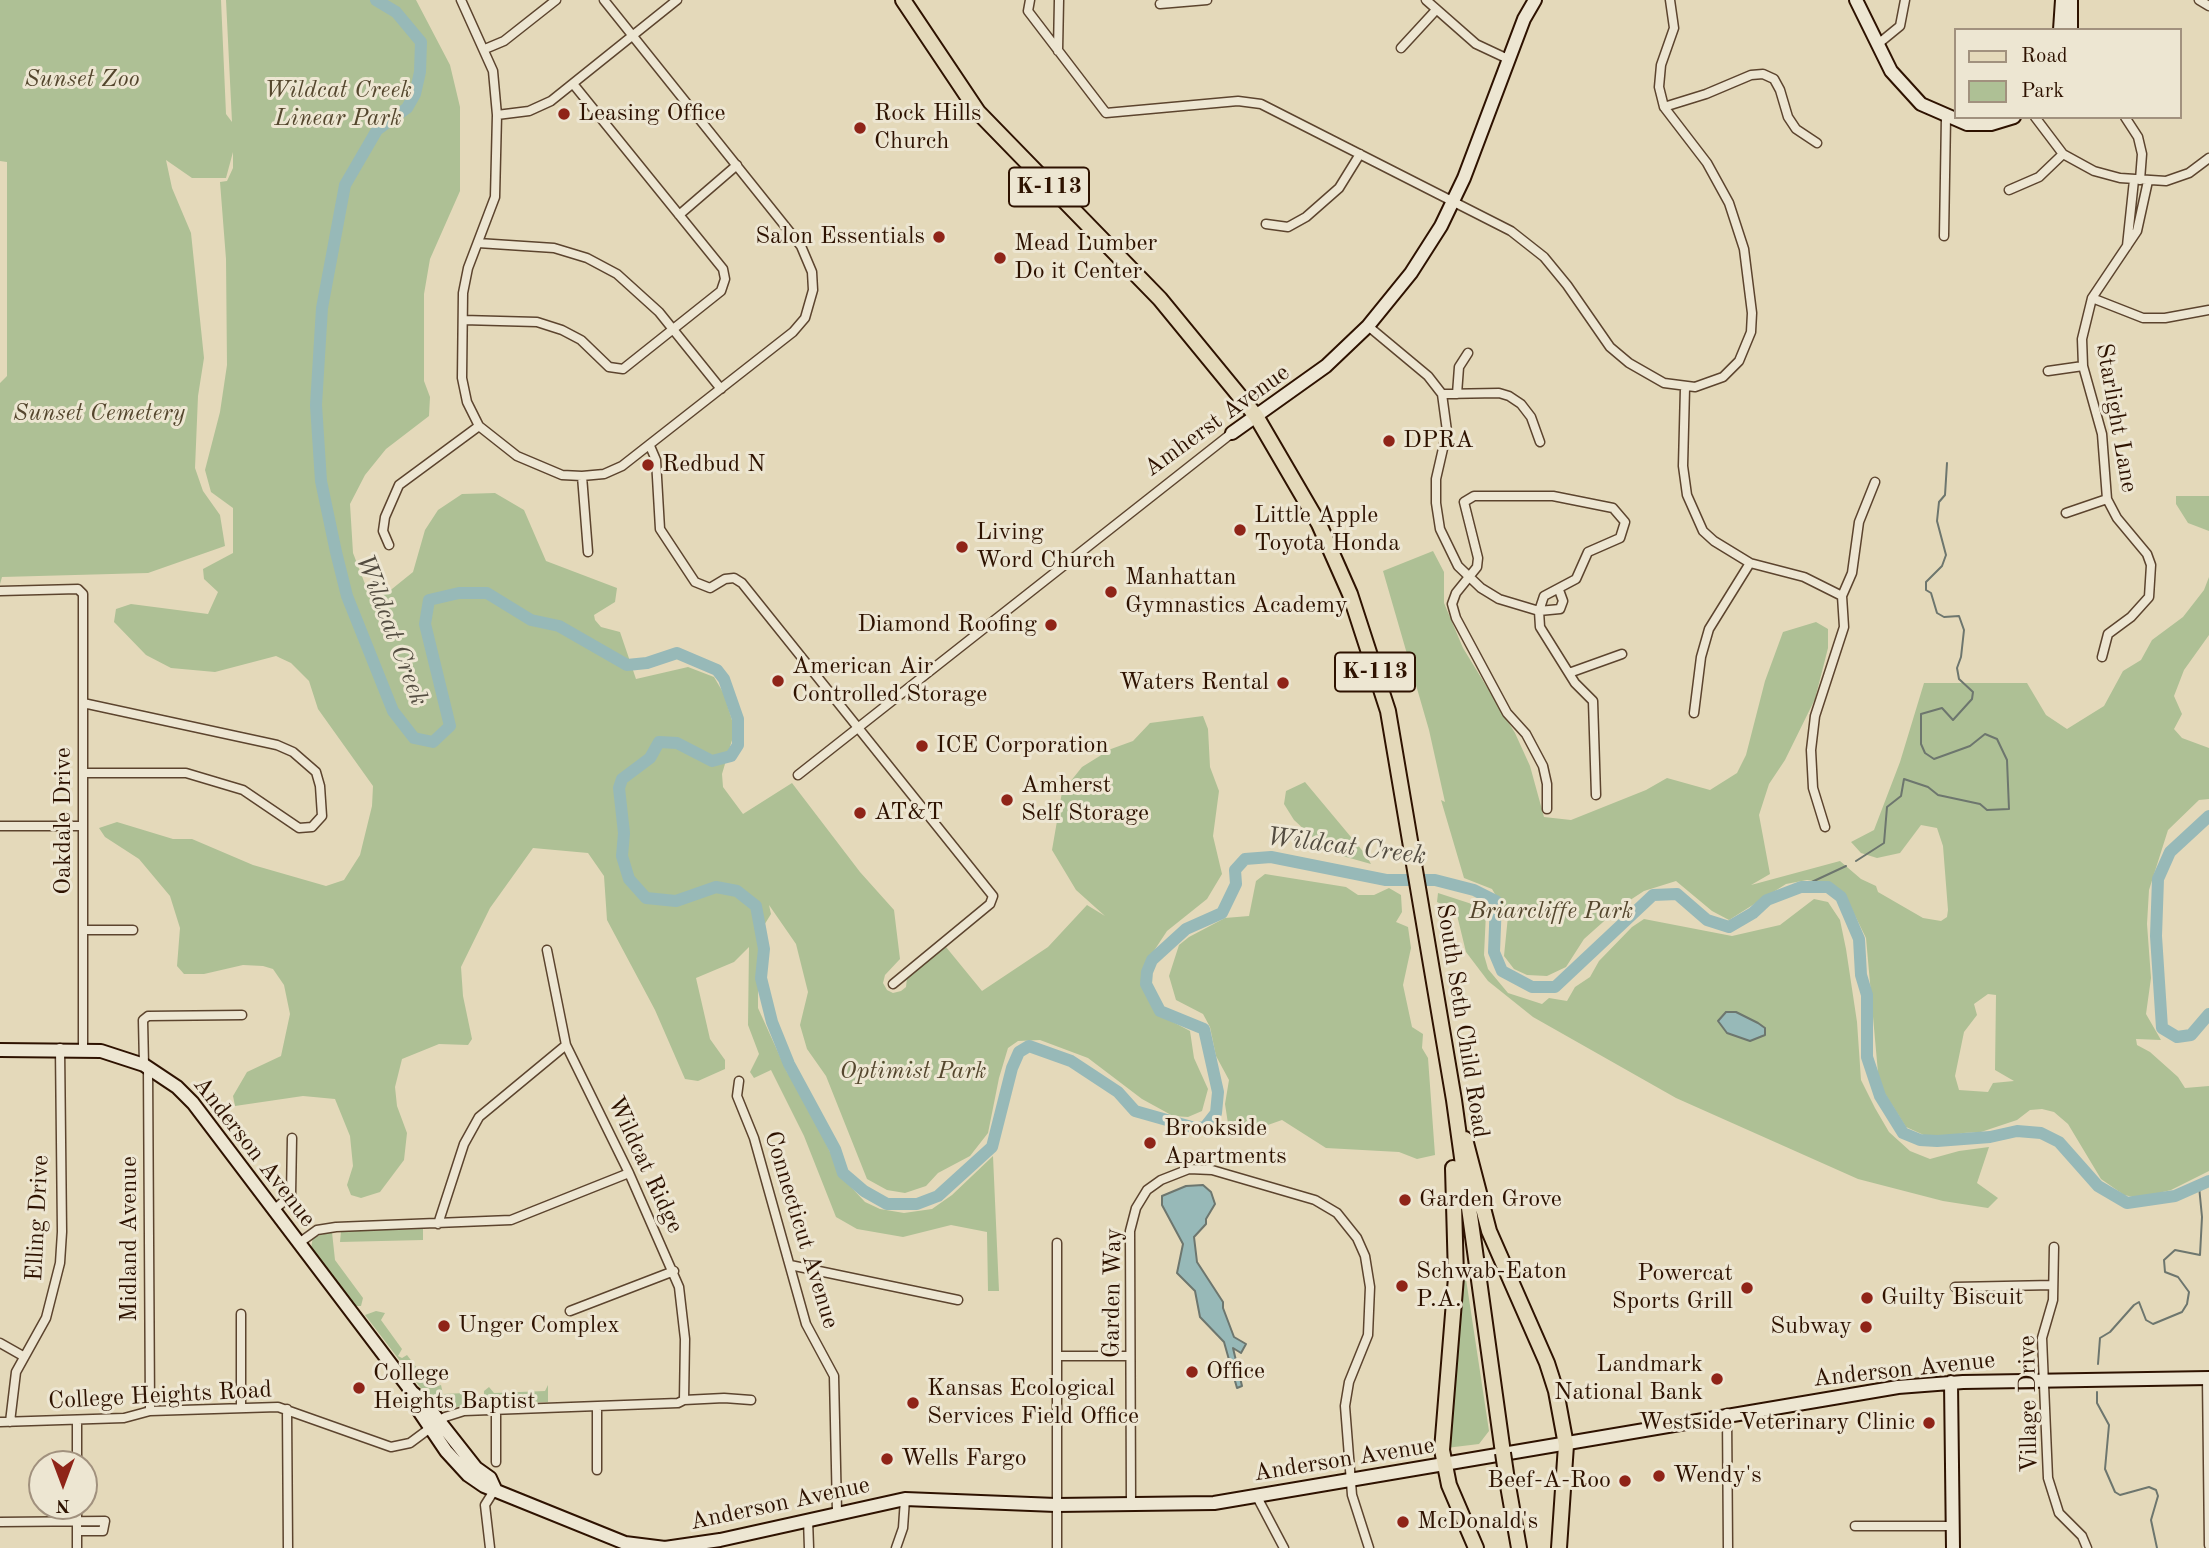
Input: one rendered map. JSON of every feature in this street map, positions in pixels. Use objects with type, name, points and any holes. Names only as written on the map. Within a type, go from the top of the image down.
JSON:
[{"type":"main road","name":"South Seth Child Road","points":[[903,0],[978,113],[1179,319],[1256,416],[1319,524],[1350,594],[1388,711],[1454,1100],[1498,1425],[1519,1548]]},
{"type":"main road","name":"Amherst Avenue","points":[[1232,433],[1319,371],[1368,326],[1411,273],[1453,201],[1508,59],[1535,0]]},
{"type":"main road","points":[[1856,0],[1901,86],[1921,104],[1967,124],[1991,124],[2007,119]]},
{"type":"main road","points":[[2060,28],[2062,0]]},
{"type":"main road","points":[[2071,0],[2071,28]]},
{"type":"main road","points":[[1949,118],[1954,118]]},
{"type":"main road","name":"Anderson Avenue","points":[[0,1050],[60,1048],[119,1055],[146,1066],[177,1087],[193,1103],[275,1209],[412,1392],[424,1402],[434,1425],[476,1468],[490,1478],[495,1489],[611,1538],[641,1547],[687,1546],[905,1499],[1056,1505],[1194,1504],[1566,1445],[1727,1413],[1867,1390],[1951,1382],[2208,1378]]},
{"type":"main road","points":[[1454,1100],[1489,1231],[1547,1363],[1566,1445],[1559,1548]]},
{"type":"main road","points":[[1454,1100],[1456,1277],[1441,1450],[1449,1485],[1476,1548]]},
{"type":"main road","points":[[1951,1382],[1952,1548]]},
{"type":"street","points":[[461,0],[485,49],[496,86],[497,115],[495,197],[463,293],[462,378],[467,402],[479,426],[517,456],[562,475],[582,476],[614,470],[650,446],[793,332],[804,318],[813,290],[812,272],[801,246],[604,0]]},
{"type":"street","points":[[485,49],[504,41],[556,0]]},
{"type":"street","points":[[497,115],[529,111],[574,85],[677,0]]},
{"type":"street","points":[[1030,0],[1028,11],[1106,113],[1250,101],[1511,231],[1544,257],[1611,347],[1629,363],[1664,383],[1685,388],[1710,384],[1723,377],[1746,351],[1752,313],[1749,274],[1729,203],[1700,152],[1664,107],[1659,87],[1661,65],[1674,27],[1670,0]]},
{"type":"street","points":[[1058,51],[1059,0]]},
{"type":"street","points":[[1160,4],[1207,0]]},
{"type":"street","points":[[1426,0],[1476,44],[1508,59]]},
{"type":"street","points":[[1878,44],[1900,26],[1905,0]]},
{"type":"street","points":[[2199,0],[2209,6]]},
{"type":"street","points":[[1401,48],[1436,10]]},
{"type":"street","points":[[1664,107],[1706,94],[1751,75],[1763,74],[1774,79],[1788,117],[1796,129],[1816,143]]},
{"type":"street","points":[[463,320],[537,322],[562,330],[581,340],[603,363],[615,369],[628,366],[721,291],[723,269],[574,85]]},
{"type":"street","points":[[1944,236],[1949,118]]},
{"type":"street","points":[[2037,119],[2063,154],[2094,171],[2141,180],[2166,181],[2189,173],[2209,158]]},
{"type":"street","points":[[2126,119],[2138,138],[2142,154],[2141,180]]},
{"type":"street","points":[[1266,224],[1288,227],[1313,212],[1339,188],[1360,154]]},
{"type":"street","points":[[2009,190],[2039,177],[2063,154]]},
{"type":"street","points":[[679,215],[737,165]]},
{"type":"street","name":"Starlight Lane","points":[[2127,246],[2141,180]]},
{"type":"street","name":"Starlight Lane","points":[[2102,657],[2108,634],[2140,609],[2149,597],[2152,583],[2147,554],[2117,518],[2107,499],[2102,434],[2083,366],[2082,339],[2092,298],[2141,220],[2141,180]]},
{"type":"street","points":[[478,243],[539,246],[586,258],[617,274],[643,294],[721,389]]},
{"type":"street","points":[[2092,298],[2143,318],[2165,318],[2209,310]]},
{"type":"street","points":[[1368,326],[1428,376],[1442,394],[1447,431],[1436,480],[1436,503],[1440,529],[1450,552],[1468,577],[1499,599],[1539,611],[1560,609],[1563,601],[1559,590]]},
{"type":"street","points":[[1457,394],[1460,367],[1468,353]]},
{"type":"street","points":[[2048,371],[2083,366]]},
{"type":"street","points":[[1685,388],[1683,466],[1691,507],[1703,531],[1750,563],[1804,577],[1842,596]]},
{"type":"street","points":[[1442,394],[1499,393],[1508,396],[1521,404],[1531,416],[1540,442]]},
{"type":"street","points":[[389,545],[383,531],[385,517],[399,485],[479,426]]},
{"type":"street","name":"Amherst Avenue","points":[[798,775],[1108,528],[1232,433]]},
{"type":"street","points":[[650,446],[656,460],[660,529],[695,582],[710,588],[725,579],[734,578],[742,583],[993,895],[990,904],[893,984]]},
{"type":"street","points":[[582,476],[588,552]]},
{"type":"street","points":[[1825,827],[1813,788],[1811,750],[1815,716],[1844,626],[1842,596],[1852,573],[1859,522],[1875,482]]},
{"type":"street","points":[[1547,809],[1547,784],[1543,766],[1526,734],[1507,713],[1456,618],[1452,604],[1456,593],[1477,567],[1478,558],[1464,502],[1474,496],[1553,496],[1613,508],[1625,522],[1620,538],[1588,552],[1576,579],[1542,598],[1539,611],[1540,627],[1569,673],[1587,692],[1596,714],[1596,794]]},
{"type":"street","points":[[2066,513],[2107,499]]},
{"type":"street","points":[[1693,713],[1701,657],[1709,629],[1750,563]]},
{"type":"street","name":"Oakdale Drive","points":[[0,591],[78,589],[83,594],[83,1049]]},
{"type":"street","points":[[1569,673],[1622,654]]},
{"type":"street","points":[[83,704],[277,745],[292,751],[316,772],[322,816],[312,827],[299,828],[243,790],[186,773],[83,773]]},
{"type":"street","points":[[0,826],[83,826]]},
{"type":"street","points":[[84,930],[133,930]]},
{"type":"street","name":"Wildcat Ridge","points":[[547,950],[566,1045],[674,1270],[682,1303],[684,1400]]},
{"type":"street","name":"Midland Avenue","points":[[150,1411],[146,1066],[143,1020],[148,1016],[242,1015]]},
{"type":"street","points":[[438,1224],[464,1144],[479,1117],[566,1045]]},
{"type":"street","name":"Elling Drive","points":[[10,1422],[12,1386],[23,1356],[46,1318],[60,1262],[60,1048]]},
{"type":"street","name":"Connecticut Avenue","points":[[739,1081],[737,1096],[754,1138],[813,1342],[834,1376],[837,1513]]},
{"type":"street","points":[[275,1209],[291,1195],[292,1138]]},
{"type":"street","name":"Garden Way","points":[[1131,1505],[1130,1231],[1136,1208],[1147,1190],[1165,1177],[1189,1169],[1212,1170],[1315,1200],[1337,1213],[1351,1229],[1368,1266],[1368,1335],[1349,1382],[1345,1406],[1356,1510],[1369,1548]]},
{"type":"street","points":[[299,1243],[317,1230],[336,1227],[511,1220],[629,1174]]},
{"type":"street","points":[[1057,1243],[1057,1548]]},
{"type":"street","name":"Village Drive","points":[[2054,1247],[2053,1300],[2042,1338],[2052,1496],[2059,1513],[2082,1536],[2087,1548]]},
{"type":"street","points":[[790,1265],[958,1300]]},
{"type":"street","points":[[570,1311],[674,1270]]},
{"type":"street","points":[[1955,1287],[2053,1285]]},
{"type":"street","points":[[241,1314],[241,1407]]},
{"type":"street","points":[[0,1343],[23,1356]]},
{"type":"street","points":[[1059,1356],[1130,1356]]},
{"type":"street","points":[[2208,1378],[2209,1545]]},
{"type":"street","name":"College Heights Road","points":[[0,1422],[124,1418],[150,1411],[241,1407],[287,1409],[391,1447],[410,1443],[434,1425],[464,1411],[678,1403],[684,1400],[751,1400]]},
{"type":"street","points":[[597,1407],[597,1470]]},
{"type":"street","points":[[287,1409],[288,1548]]},
{"type":"street","points":[[496,1410],[496,1462]]},
{"type":"street","points":[[1727,1413],[1728,1548]]},
{"type":"street","points":[[77,1420],[77,1450]]},
{"type":"street","points":[[490,1548],[485,1505],[495,1489]]},
{"type":"street","points":[[1255,1495],[1284,1548]]},
{"type":"street","points":[[896,1548],[903,1528],[905,1499]]},
{"type":"street","points":[[808,1519],[809,1548]]},
{"type":"street","points":[[0,1521],[76,1520],[77,1548]]},
{"type":"street","points":[[77,1531],[101,1531],[106,1525],[103,1520],[98,1520]]},
{"type":"street","points":[[1855,1526],[1952,1526]]},
{"type":"green space","points":[[0,0],[221,0],[226,114],[232,122],[226,0],[416,0],[450,65],[460,107],[460,191],[430,259],[424,294],[424,381],[430,397],[429,416],[386,449],[365,475],[350,504],[353,553],[365,584],[387,593],[413,572],[425,530],[438,510],[462,494],[495,493],[524,510],[546,561],[617,588],[615,602],[594,615],[595,620],[601,627],[620,632],[636,679],[688,667],[714,677],[724,694],[735,730],[722,774],[723,787],[743,814],[792,783],[860,872],[894,910],[900,959],[885,975],[883,983],[887,990],[893,993],[901,991],[906,987],[907,978],[946,947],[982,991],[1048,947],[1087,905],[1105,916],[1076,890],[1052,850],[1062,792],[1082,767],[1111,749],[1133,741],[1150,723],[1203,716],[1208,729],[1210,767],[1219,791],[1213,836],[1222,874],[1207,899],[1167,931],[1144,966],[1142,987],[1156,1013],[1190,1031],[1194,1058],[1208,1089],[1202,1111],[1188,1117],[1173,1116],[1142,1099],[1088,1058],[1040,1040],[1018,1041],[1008,1048],[988,1133],[970,1156],[938,1173],[926,1186],[905,1193],[887,1190],[867,1179],[826,1076],[807,1049],[800,1025],[808,992],[796,944],[769,905],[771,914],[758,935],[758,1008],[787,1072],[812,1114],[840,1173],[851,1187],[865,1202],[880,1209],[904,1213],[932,1209],[952,1195],[993,1156],[999,1291],[988,1291],[987,1232],[951,1225],[903,1237],[857,1229],[836,1217],[804,1136],[771,1070],[754,1078],[750,1072],[759,1054],[748,1025],[749,947],[734,962],[696,978],[710,1039],[725,1060],[725,1069],[698,1081],[685,1079],[655,1010],[607,920],[604,876],[588,853],[533,848],[490,908],[461,967],[463,996],[472,1039],[468,1045],[439,1044],[402,1059],[395,1087],[397,1106],[407,1133],[404,1160],[380,1192],[361,1198],[351,1195],[347,1185],[353,1166],[350,1136],[335,1099],[303,1096],[235,1106],[233,1096],[247,1072],[281,1056],[290,1014],[284,985],[273,969],[263,966],[243,965],[204,974],[184,974],[177,966],[180,928],[170,896],[139,859],[105,837],[99,828],[117,822],[173,839],[192,839],[253,865],[326,886],[344,880],[360,855],[372,806],[373,786],[318,709],[309,681],[291,663],[276,656],[215,672],[171,668],[146,655],[114,622],[116,609],[131,604],[208,614],[218,592],[204,579],[203,569],[233,553],[233,508],[211,492],[205,470],[220,412],[227,365],[226,259],[220,182],[227,181],[233,168],[233,152],[226,178],[192,178],[166,160],[172,188],[191,233],[204,358],[198,396],[195,468],[203,491],[220,515],[225,546],[148,573],[2,577],[0,584],[0,383],[7,376],[7,162],[0,161]]},
{"type":"green space","points":[[2176,496],[2209,496],[2209,531],[2188,523],[2176,504]]},
{"type":"green space","name":"Briarcliffe Park","points":[[1433,551],[1444,572],[1444,603],[1463,648],[1515,733],[1530,766],[1544,817],[1571,820],[1646,790],[1667,778],[1710,790],[1737,773],[1746,755],[1765,681],[1783,632],[1816,622],[1828,629],[1828,648],[1815,699],[1785,760],[1769,784],[1759,815],[1770,874],[1751,885],[1840,861],[1861,879],[1876,886],[1878,892],[1923,918],[1941,921],[1947,917],[1948,910],[1943,846],[1937,828],[1921,825],[1900,853],[1877,858],[1861,853],[1851,842],[1874,830],[1900,762],[1924,683],[2027,683],[2046,715],[2067,729],[2104,706],[2123,671],[2141,660],[2152,640],[2183,617],[2204,590],[2209,577],[2209,635],[2184,670],[2174,696],[2182,714],[2174,729],[2182,738],[2209,748],[2209,799],[2199,800],[2168,830],[2149,890],[2147,924],[2151,978],[2146,1014],[2161,1040],[2136,1039],[2137,1045],[2150,1052],[2178,1077],[2185,1088],[2209,1086],[2209,1171],[2171,1190],[2138,1198],[2124,1195],[2101,1179],[2068,1124],[2054,1112],[2042,1109],[2030,1110],[2017,1120],[1981,1132],[1935,1140],[1906,1127],[1879,1084],[1866,938],[1845,895],[1826,883],[1807,880],[1786,884],[1729,920],[1712,911],[1676,881],[1644,891],[1621,906],[1584,939],[1566,967],[1547,976],[1527,975],[1514,969],[1504,956],[1508,916],[1492,889],[1464,878],[1441,800],[1445,802],[1429,730],[1383,571]],"holes":[[[1988,994],[1996,995],[1995,1070],[2014,1081],[1993,1083],[1988,1092],[1959,1090],[1955,1076],[1964,1032],[1977,1015],[1974,1004]]]},
{"type":"green space","points":[[1305,782],[1371,864],[1339,855],[1320,844],[1294,820],[1284,804],[1286,791]]},
{"type":"green space","points":[[1265,874],[1346,887],[1358,895],[1374,895],[1389,888],[1401,895],[1402,912],[1396,922],[1408,927],[1411,948],[1403,985],[1412,1027],[1423,1034],[1422,1048],[1428,1058],[1435,1155],[1417,1159],[1399,1152],[1326,1148],[1282,1120],[1265,1126],[1245,1123],[1233,1131],[1229,1130],[1225,1104],[1229,1080],[1216,1056],[1210,1027],[1203,1014],[1176,1000],[1169,976],[1179,945],[1189,937],[1225,918],[1249,916],[1256,881]]},
{"type":"green space","points":[[1438,893],[1478,906],[1486,913],[1484,955],[1488,969],[1508,993],[1542,1004],[1549,998],[1567,1001],[1575,987],[1590,977],[1599,961],[1632,927],[1644,919],[1732,936],[1780,925],[1814,899],[1828,902],[1840,920],[1857,1022],[1861,1080],[1875,1108],[1889,1132],[1910,1151],[1930,1159],[1989,1147],[1977,1183],[1998,1198],[1988,1208],[1943,1201],[1858,1179],[1676,1098],[1533,1017],[1488,981],[1466,952],[1456,911],[1437,902]]},
{"type":"green space","points":[[423,1229],[423,1240],[340,1242],[341,1231]]},
{"type":"green space","points":[[332,1232],[335,1260],[363,1298],[361,1306],[356,1306],[311,1248],[313,1237]]},
{"type":"green space","points":[[1461,1271],[1465,1272],[1489,1431],[1479,1444],[1446,1448]]},
{"type":"green space","points":[[376,1311],[385,1313],[381,1320],[402,1349],[398,1356],[402,1358],[407,1355],[432,1388],[441,1385],[443,1394],[465,1393],[465,1388],[469,1388],[474,1393],[472,1403],[439,1412],[365,1315]]},
{"type":"green space","points":[[548,1385],[548,1402],[489,1404],[484,1401],[484,1391],[489,1387],[494,1393],[545,1391]]},
{"type":"water","points":[[1726,1012],[1736,1012],[1758,1023],[1765,1028],[1765,1035],[1750,1041],[1727,1033],[1718,1021]]},
{"type":"water","points":[[1203,1185],[1211,1192],[1215,1204],[1206,1224],[1194,1237],[1197,1262],[1223,1302],[1234,1337],[1246,1344],[1241,1353],[1233,1348],[1242,1386],[1237,1388],[1224,1342],[1200,1317],[1195,1291],[1177,1273],[1183,1244],[1162,1205],[1162,1196],[1186,1186]]},
{"type":"waterway","name":"Wildcat Creek","points":[[376,0],[396,12],[421,42],[420,72],[415,94],[407,108],[377,130],[345,185],[322,308],[316,405],[321,481],[347,596],[393,711],[414,738],[433,742],[450,726],[425,624],[429,600],[459,593],[487,593],[531,620],[559,626],[627,665],[647,663],[677,653],[717,670],[724,679],[738,719],[738,745],[731,756],[712,761],[677,743],[659,742],[650,758],[622,779],[619,788],[624,833],[622,856],[629,879],[646,898],[676,901],[716,887],[737,891],[756,906],[764,949],[761,978],[772,1022],[789,1064],[835,1149],[843,1173],[864,1191],[887,1204],[917,1204],[938,1196],[992,1147],[1012,1068],[1019,1052],[1029,1046],[1071,1061],[1118,1092],[1135,1111],[1195,1128],[1205,1127],[1216,1113],[1218,1092],[1204,1029],[1160,1011],[1146,984],[1147,972],[1152,960],[1186,929],[1222,913],[1236,884],[1235,870],[1245,859],[1271,857],[1386,880],[1435,880],[1474,890],[1496,901],[1494,952],[1502,971],[1532,987],[1555,987],[1653,895],[1677,894],[1707,920],[1729,927],[1753,913],[1767,900],[1801,887],[1828,887],[1841,897],[1859,939],[1861,975],[1867,995],[1867,1057],[1880,1096],[1903,1133],[1920,1140],[1937,1141],[1990,1137],[2017,1131],[2041,1133],[2059,1142],[2098,1186],[2127,1203],[2175,1196],[2209,1181]]},
{"type":"waterway","points":[[1856,861],[1884,843],[1887,807],[1901,796],[1904,779],[1928,787],[1938,795],[1980,804],[1987,810],[2009,809],[2007,760],[1997,739],[1985,734],[1970,746],[1934,759],[1925,753],[1921,744],[1921,714],[1942,708],[1953,720],[1972,699],[1973,692],[1959,679],[1957,668],[1964,630],[1959,616],[1944,617],[1937,613],[1931,593],[1926,590],[1926,582],[1942,566],[1946,555],[1937,521],[1939,502],[1945,495],[1947,463]]},
{"type":"waterway","name":"Wildcat Creek","points":[[2209,816],[2170,852],[2158,879],[2156,936],[2162,1028],[2177,1037],[2191,1035],[2209,1014]]},
{"type":"waterway","points":[[1801,887],[1846,866]]},
{"type":"waterway","points":[[2098,1364],[2100,1338],[2110,1332],[2134,1305],[2139,1302],[2146,1320],[2153,1324],[2182,1312],[2187,1304],[2189,1292],[2178,1277],[2165,1272],[2164,1260],[2175,1250],[2200,1255],[2202,1217],[2199,1186]]},
{"type":"waterway","points":[[2097,1392],[2097,1403],[2109,1425],[2105,1469],[2115,1492],[2120,1495],[2149,1487],[2156,1490],[2158,1496],[2151,1520],[2157,1548]]},
{"type":"place","name":"Leasing Office","points":[[564,114]]},
{"type":"place","name":"Rock Hills Church","points":[[860,128]]},
{"type":"place","name":"Salon Essentials","points":[[939,237]]},
{"type":"place","name":"Mead Lumber Do it Center","points":[[1000,258]]},
{"type":"place","name":"DPRA","points":[[1389,441]]},
{"type":"place","name":"Redbud N","points":[[648,465]]},
{"type":"place","name":"Little Apple Toyota Honda","points":[[1240,530]]},
{"type":"place","name":"Living Word Church","points":[[962,547]]},
{"type":"place","name":"Manhattan Gymnastics Academy","points":[[1111,592]]},
{"type":"place","name":"Diamond Roofing","points":[[1051,625]]},
{"type":"place","name":"American Air Controlled Storage","points":[[778,681]]},
{"type":"place","name":"Waters Rental","points":[[1283,683]]},
{"type":"place","name":"ICE Corporation","points":[[922,746]]},
{"type":"place","name":"Amherst Self Storage","points":[[1007,800]]},
{"type":"place","name":"AT&T","points":[[860,813]]},
{"type":"place","name":"Brookside Apartments","points":[[1150,1143]]},
{"type":"place","name":"Garden Grove","points":[[1405,1200]]},
{"type":"place","name":"Schwab-Eaton P.A.","points":[[1402,1286]]},
{"type":"place","name":"Powercat Sports Grill","points":[[1747,1288]]},
{"type":"place","name":"Guilty Biscuit","points":[[1867,1298]]},
{"type":"place","name":"Unger Complex","points":[[444,1326]]},
{"type":"place","name":"Subway","points":[[1866,1327]]},
{"type":"place","name":"Office","points":[[1192,1372]]},
{"type":"place","name":"Landmark National Bank","points":[[1717,1379]]},
{"type":"place","name":"College Heights Baptist","points":[[359,1388]]},
{"type":"place","name":"Kansas Ecological Services Field Office","points":[[913,1403]]},
{"type":"place","name":"Westside Veterinary Clinic","points":[[1929,1423]]},
{"type":"place","name":"Wells Fargo","points":[[887,1459]]},
{"type":"place","name":"Wendy's","points":[[1659,1476]]},
{"type":"place","name":"Beef-A-Roo","points":[[1625,1481]]},
{"type":"place","name":"McDonald's","points":[[1403,1522]]},
{"type":"park label","name":"Sunset Zoo","points":[[82,80]]},
{"type":"park label","name":"Wildcat Creek Linear Park","points":[[338,105]]},
{"type":"park label","name":"Sunset Cemetery","points":[[99,414]]},
{"type":"park label","name":"Optimist Park","points":[[913,1072]]}]
